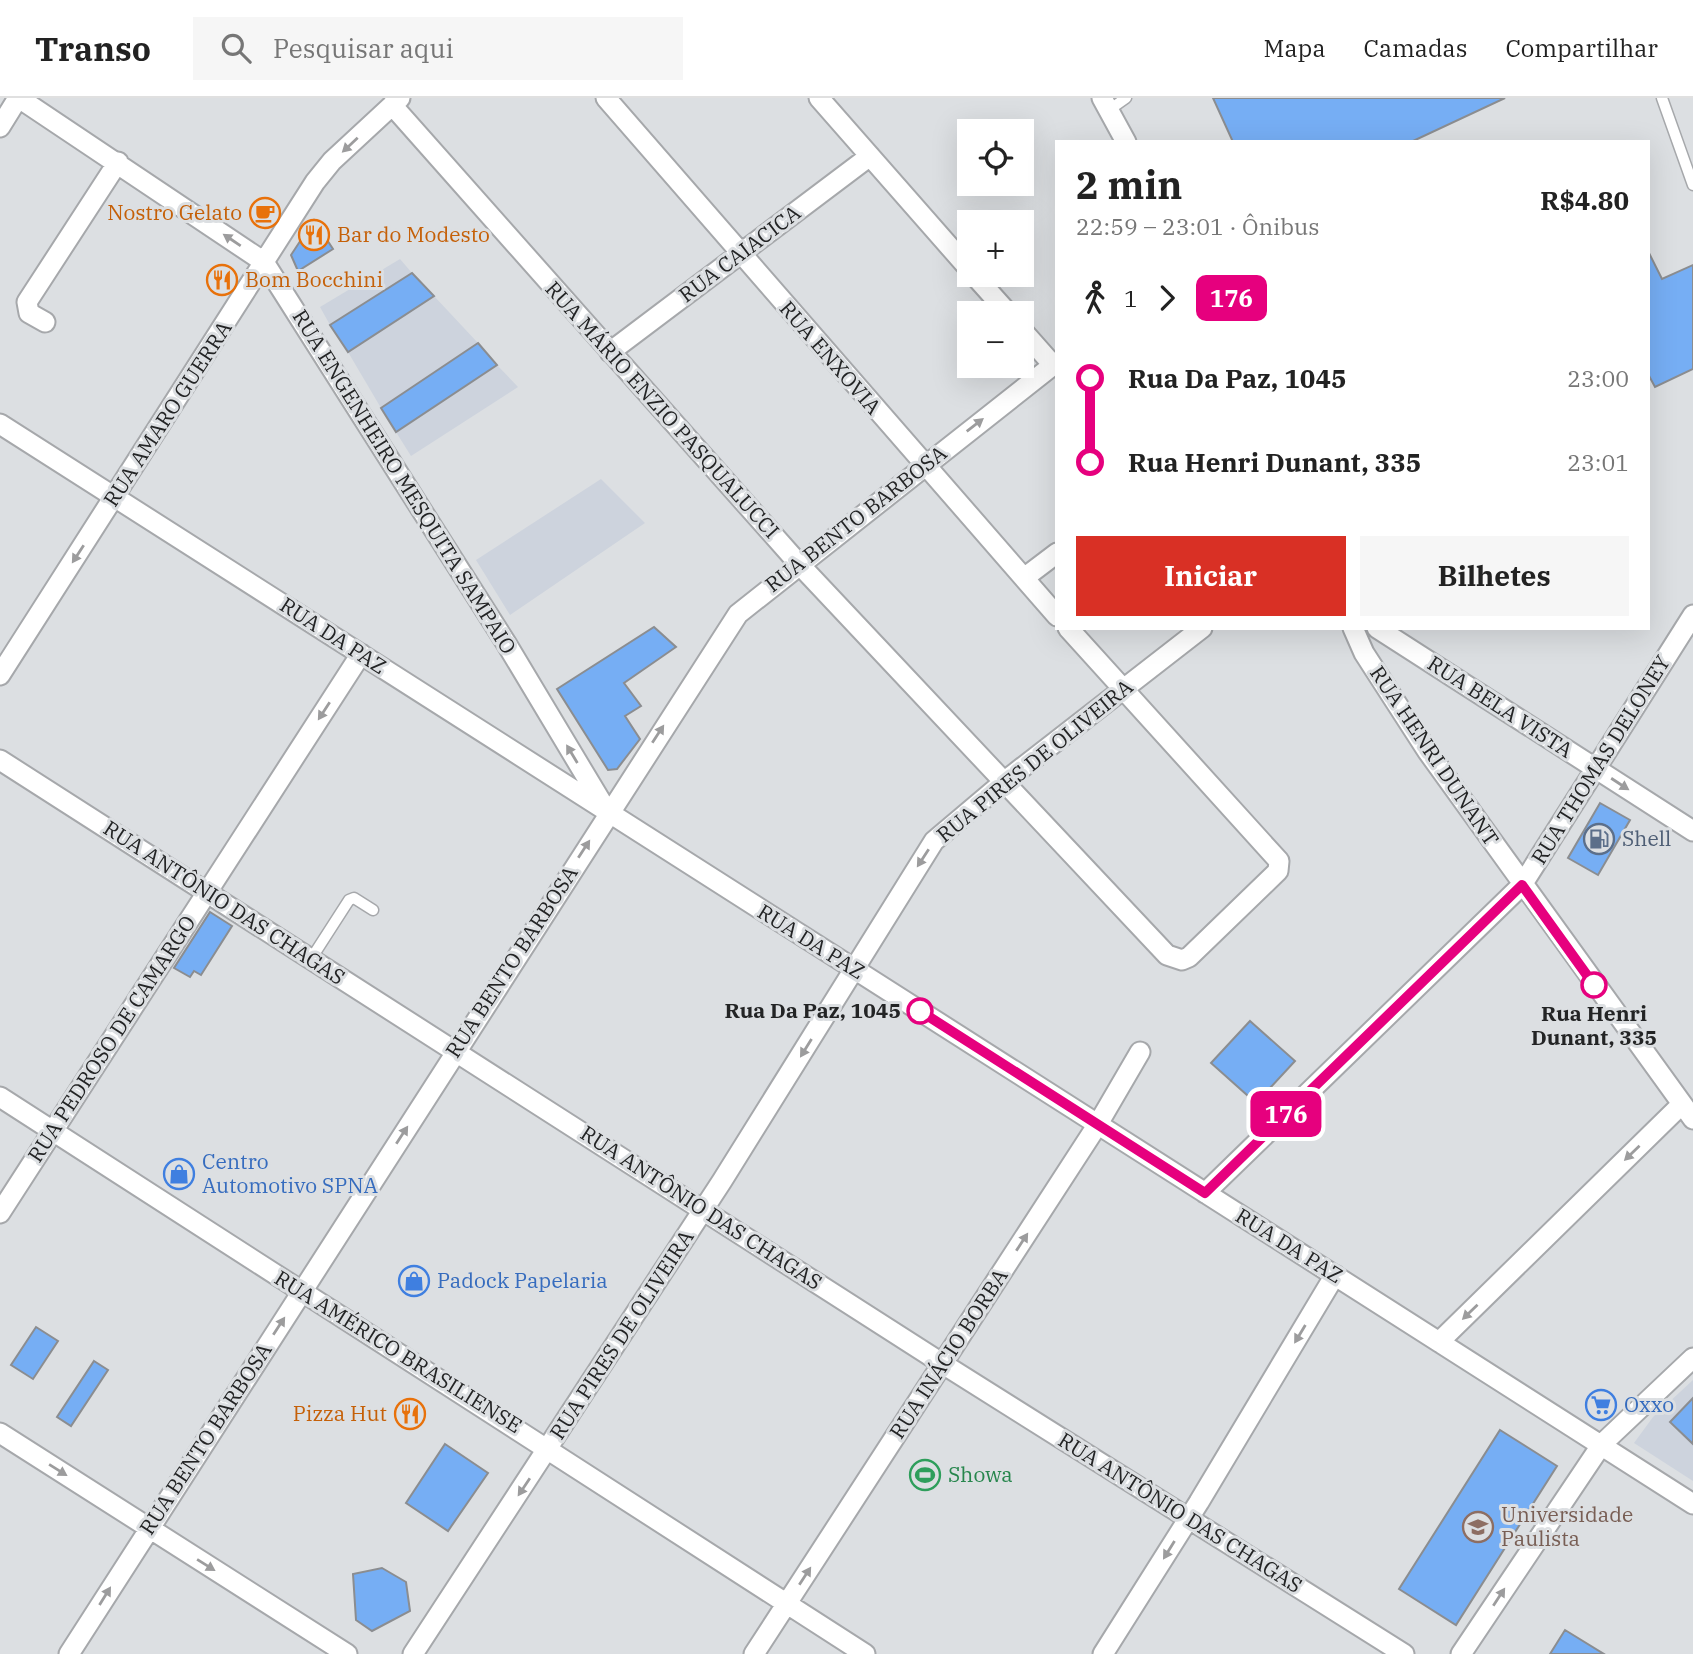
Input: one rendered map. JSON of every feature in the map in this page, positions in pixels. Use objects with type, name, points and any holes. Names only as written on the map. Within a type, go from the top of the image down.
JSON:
[{"type":"street","points":[[0,127],[19,98]]},
{"type":"street","name":"RUA ENGENHEIRO MESQUITA SAMPAIO","points":[[19,98],[264,262],[506,643],[608,812]]},
{"type":"street","name":"RUA ENXOVIA","points":[[606,98],[739,254],[1055,614]]},
{"type":"street","points":[[819,98],[957,255]]},
{"type":"street","name":"RUA AMARO GUERRA","points":[[0,675],[325,170],[396,102]]},
{"type":"street","name":"RUA MÁRIO ENZIO PASQUALUCCI","points":[[396,102],[610,352],[799,564],[1167,955],[1175,960],[1189,957],[1278,871],[1279,861],[1122,690]]},
{"type":"street","points":[[1105,104],[1125,140]]},
{"type":"street","name":"RUA CAIACICA","points":[[610,352],[870,156]]},
{"type":"street","points":[[45,322],[29,313],[27,302],[118,162]]},
{"type":"street","points":[[985,287],[997,301]]},
{"type":"street","points":[[1034,342],[1055,363]]},
{"type":"street","name":"RUA BENTO BARBOSA","points":[[69,1654],[608,812],[738,614],[1055,363]]},
{"type":"street","name":"RUA DA PAZ","points":[[0,424],[1693,1504]]},
{"type":"street","points":[[1024,579],[1055,555]]},
{"type":"street","name":"RUA THOMAS DELONEY","points":[[1205,1193],[1522,885],[1693,615]]},
{"type":"street","points":[[1070,630],[1122,690]]},
{"type":"street","name":"RUA PIRES DE OLIVEIRA","points":[[413,1654],[703,1209],[934,841],[1005,781],[1199,630]]},
{"type":"street","name":"RUA HENRI DUNANT","points":[[1354,630],[1364,653],[1428,752],[1687,1112]]},
{"type":"street","name":"RUA BELA VISTA","points":[[1380,630],[1693,831]]},
{"type":"street","name":"RUA PEDROSO DE CAMARGO","points":[[0,1213],[361,654]]},
{"type":"street","name":"RUA ANTÔNIO DAS CHAGAS","points":[[0,760],[943,1364],[1404,1654]]},
{"type":"street","name":"RUA INÁCIO BORBA","points":[[754,1654],[1098,1124],[1140,1052]]},
{"type":"street","name":"RUA AMÉRICO BRASILIENSE","points":[[0,1097],[549,1448],[865,1654]]},
{"type":"street","points":[[1439,1342],[1687,1112]]},
{"type":"street","points":[[1104,1654],[1189,1519],[1335,1275]]},
{"type":"street","points":[[1461,1654],[1602,1444],[1693,1358]]},
{"type":"street","points":[[0,1433],[347,1654]]},
{"type":"lane","points":[[1105,104],[1126,98]]},
{"type":"lane","points":[[1662,98],[1693,185]]},
{"type":"lane","points":[[310,959],[349,900],[354,898],[373,910]]},
{"type":"shaded area","points":[[400,259],[412,273],[330,325],[320,307]]},
{"type":"shaded area","points":[[434,296],[478,343],[381,408],[348,352]]},
{"type":"shaded area","points":[[497,365],[518,387],[411,456],[396,432]]},
{"type":"shaded area","points":[[601,479],[645,523],[510,615],[476,560]]},
{"type":"shaded area","points":[[1693,1380],[1693,1481],[1634,1443],[1653,1417]]},
{"type":"building","points":[[1213,98],[1505,98],[1415,140],[1232,140]]},
{"type":"building","name":"Bar do Modesto","points":[[314,220],[333,249],[298,271],[291,255]]},
{"type":"building","points":[[1650,255],[1662,279],[1693,265],[1693,369],[1655,387],[1650,378]]},
{"type":"building","points":[[412,273],[434,296],[348,352],[330,325]]},
{"type":"building","points":[[478,343],[497,365],[396,432],[381,408]]},
{"type":"building","points":[[654,627],[676,647],[624,683],[641,706],[625,716],[640,739],[617,769],[608,770],[557,689]]},
{"type":"building","name":"Shell","points":[[1600,803],[1630,820],[1598,875],[1568,858]]},
{"type":"building","points":[[210,912],[232,926],[201,975],[194,971],[190,977],[174,968]]},
{"type":"building","points":[[1250,1021],[1295,1061],[1256,1103],[1211,1063]]},
{"type":"building","points":[[36,1327],[58,1341],[33,1379],[11,1365]]},
{"type":"building","points":[[94,1361],[108,1370],[71,1426],[57,1417]]},
{"type":"building","points":[[1693,1398],[1693,1444],[1670,1422]]},
{"type":"building","name":"Universidade Paulista","points":[[1500,1430],[1557,1466],[1456,1625],[1399,1589]]},
{"type":"building","points":[[445,1444],[488,1473],[448,1531],[406,1503]]},
{"type":"building","points":[[382,1568],[406,1582],[410,1611],[372,1631],[356,1620],[353,1574]]},
{"type":"building","points":[[1565,1630],[1604,1654],[1550,1654]]},
{"type":"bus line","name":"176","points":[[920,1011],[1205,1193],[1522,885],[1594,985]]},
{"type":"place","name":"Nostro Gelato","points":[[265,213]]},
{"type":"place","name":"Bar do Modesto","points":[[314,235]]},
{"type":"place","name":"Bom Bocchini","points":[[222,280]]},
{"type":"place","name":"Shell","points":[[1599,839]]},
{"type":"place","name":"Rua Henri Dunant, 335","points":[[1594,985]]},
{"type":"place","name":"Rua Da Paz, 1045","points":[[920,1011]]},
{"type":"place","name":"Centro Automotivo SPNA","points":[[179,1174]]},
{"type":"place","name":"Padock Papelaria","points":[[414,1281]]},
{"type":"place","name":"Oxxo","points":[[1601,1405]]},
{"type":"place","name":"Pizza Hut","points":[[410,1414]]},
{"type":"place","name":"Showa","points":[[925,1475]]},
{"type":"place","name":"Universidade Paulista","points":[[1478,1527]]}]
